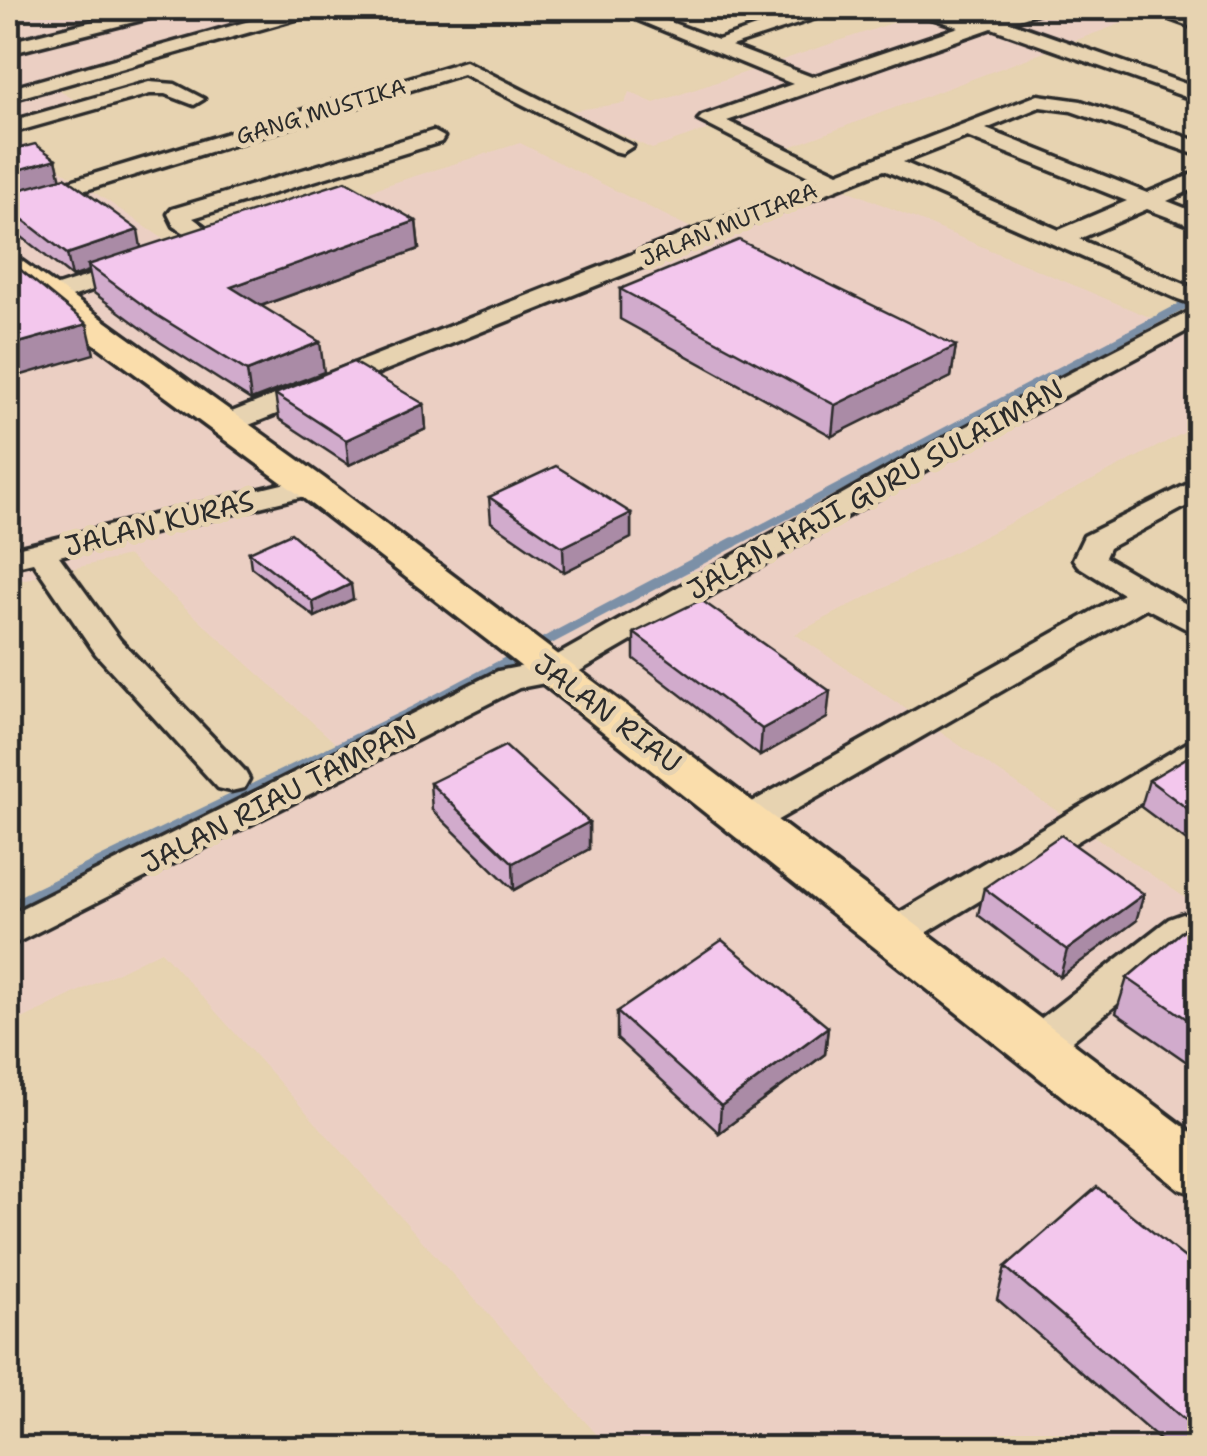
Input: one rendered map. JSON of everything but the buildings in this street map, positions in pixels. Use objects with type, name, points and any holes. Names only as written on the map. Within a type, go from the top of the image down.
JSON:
[{"type":"main road","name":"JALAN RIAU","points":[[8,266],[311,486],[749,820],[1200,1172]]},
{"type":"street","points":[[8,48],[166,8]]},
{"type":"street","points":[[8,95],[314,8]]},
{"type":"street","points":[[618,8],[812,84]]},
{"type":"street","points":[[726,41],[827,8]]},
{"type":"street","points":[[920,8],[1200,96]]},
{"type":"street","name":"JALAN MUTIARA","points":[[838,181],[709,120],[1033,8]]},
{"type":"street","points":[[1148,8],[1200,24]]},
{"type":"street","name":"GANG MUSTIKA","points":[[8,207],[468,67],[622,146]]},
{"type":"street","points":[[8,128],[149,88],[168,88],[194,99]]},
{"type":"street","points":[[838,181],[1038,101],[1052,100],[1200,150]]},
{"type":"street","points":[[238,119],[258,130]]},
{"type":"street","points":[[966,130],[1200,222]]},
{"type":"street","points":[[48,297],[212,241],[182,221],[180,214],[432,136]]},
{"type":"street","points":[[884,162],[1059,239],[1193,304]]},
{"type":"street","points":[[1059,239],[1200,178]]},
{"type":"street","name":"JALAN MUTIARA","points":[[224,425],[838,181]]},
{"type":"street","name":"JALAN HAJI GURU SULAIMAN","points":[[539,660],[925,459],[1193,304]]},
{"type":"street","name":"JALAN KURAS","points":[[24,555],[311,486]]},
{"type":"street","points":[[1200,487],[1090,547],[1089,558],[1200,626]]},
{"type":"street","points":[[24,555],[231,780]]},
{"type":"street","points":[[749,820],[1146,594]]},
{"type":"street","name":"JALAN RIAU TAMPAN","points":[[8,932],[510,679],[539,660]]},
{"type":"street","points":[[894,934],[1200,751]]},
{"type":"street","points":[[1036,1046],[1184,930]]},
{"type":"shaded area","points":[[46,8],[322,8],[50,85],[91,110],[8,134],[8,17]]},
{"type":"shaded area","points":[[937,8],[1138,8],[1152,12],[771,154],[712,128],[652,149],[570,111],[625,103],[629,92],[654,103]]},
{"type":"shaded area","points":[[8,134],[180,250],[520,143],[701,233],[831,183],[1199,338],[1199,425],[795,634],[1199,907],[1199,1448],[609,1448],[161,951],[8,1026],[8,915],[343,750],[128,556],[8,583]]},
{"type":"waterway","points":[[730,545],[1200,297]]},
{"type":"waterway","points":[[8,907],[416,710],[734,542]]}]
